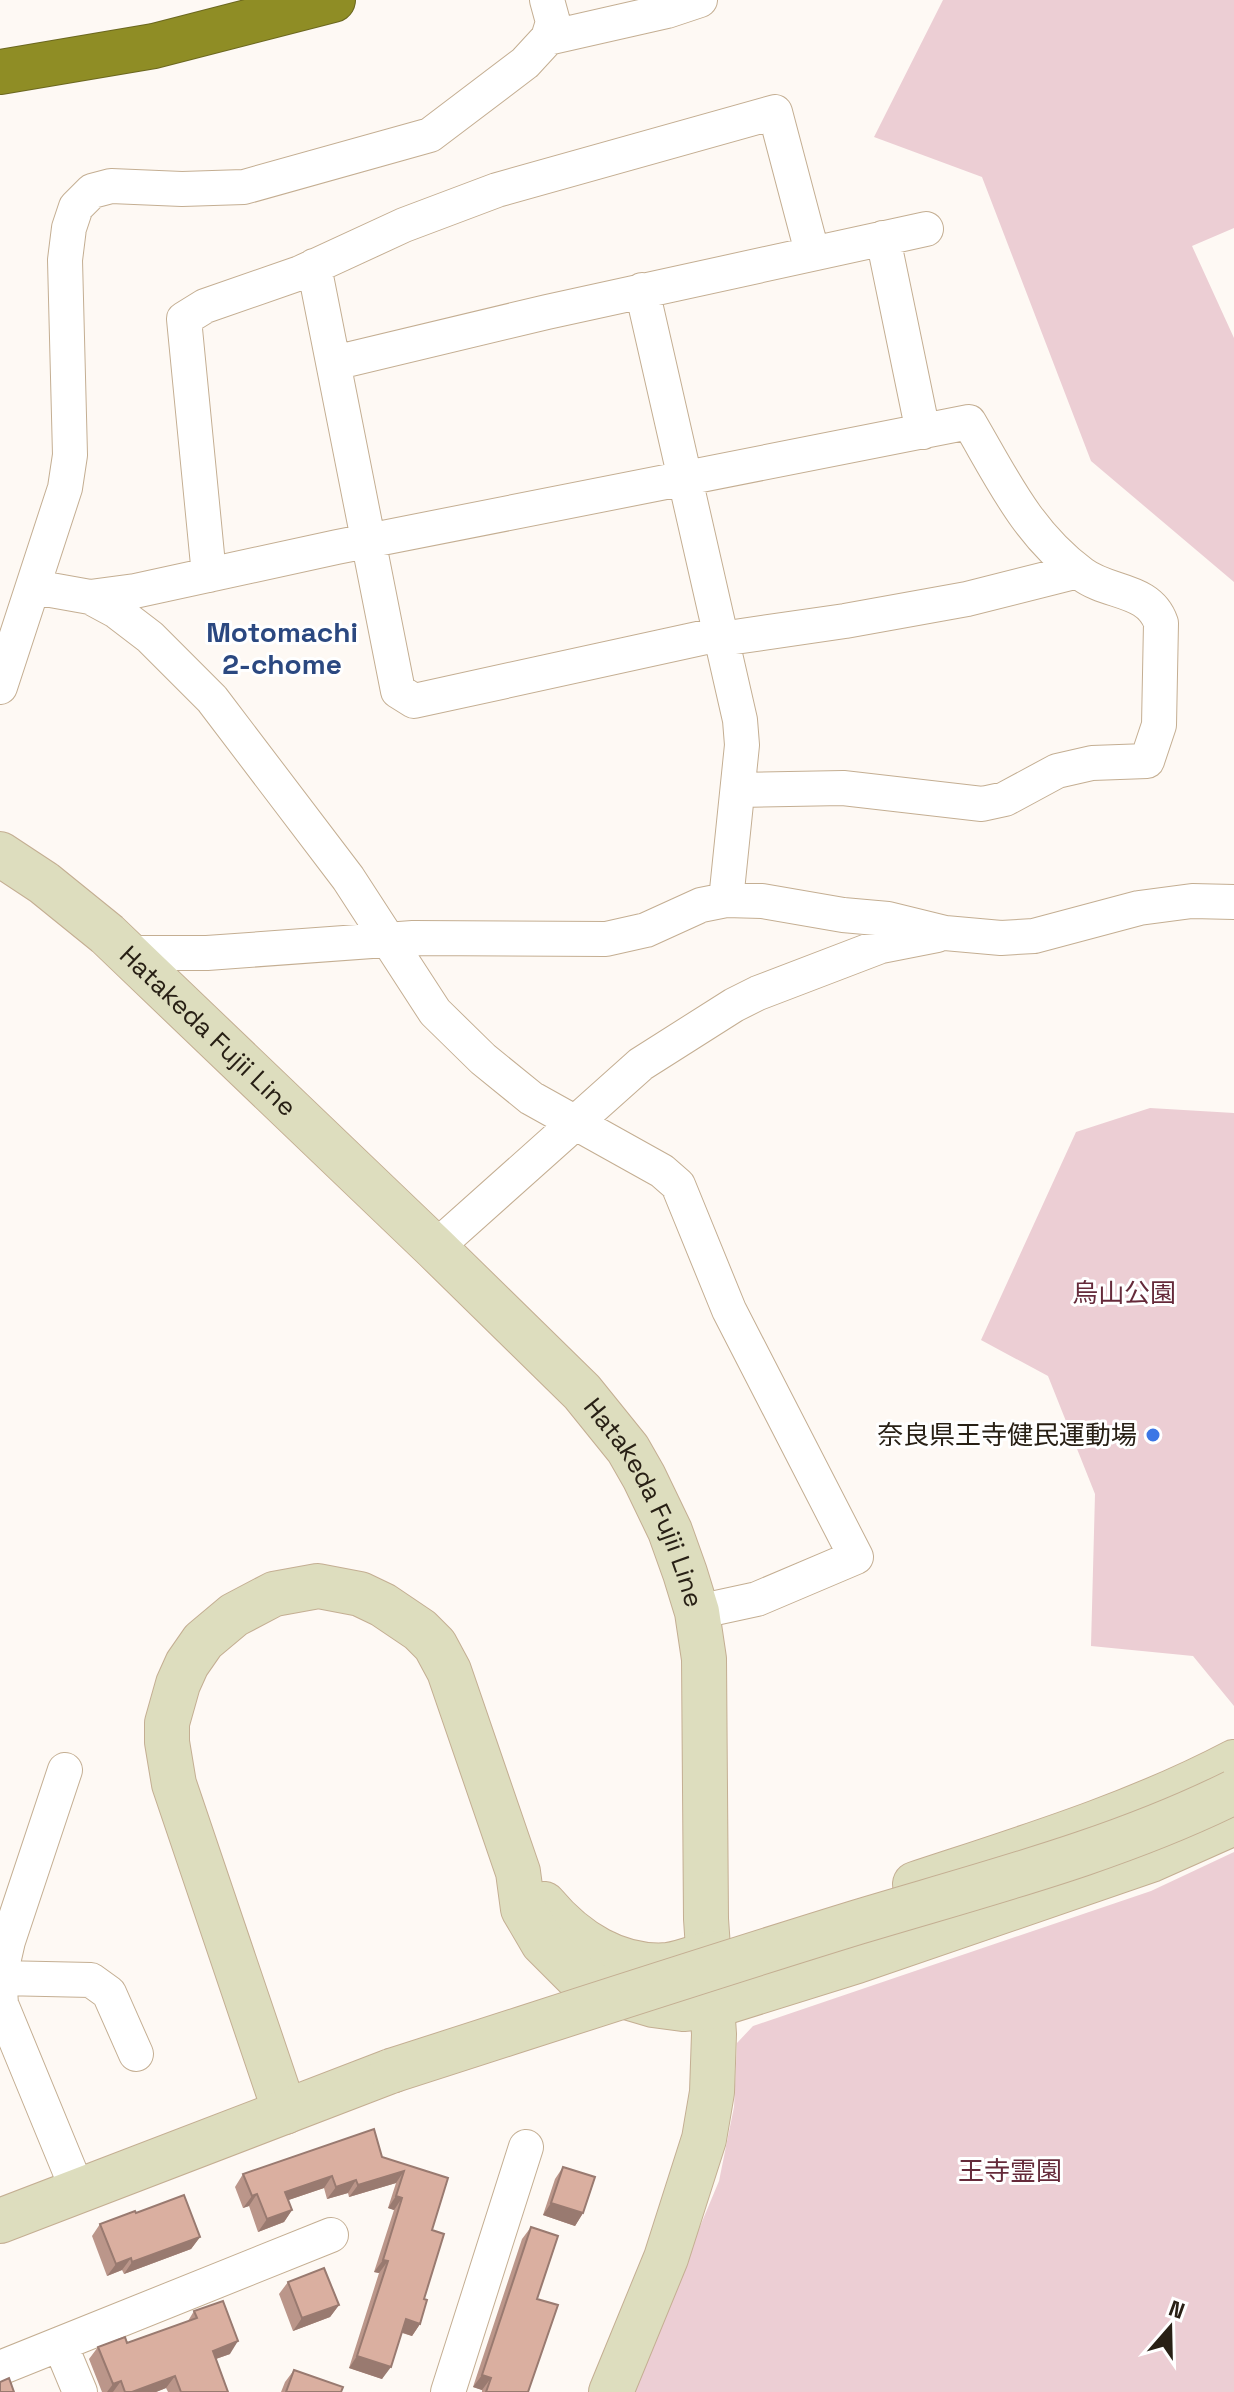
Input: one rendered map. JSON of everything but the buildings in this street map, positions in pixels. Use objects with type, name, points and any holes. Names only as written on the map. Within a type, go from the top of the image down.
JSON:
[{"type":"highway","points":[[0,72],[154,46],[333,0]]},
{"type":"street","points":[[0,687],[65,488],[70,455],[65,260],[69,228],[76,207],[92,191],[111,186],[182,189],[244,187],[430,135],[525,63],[548,38],[553,22],[547,0]]},
{"type":"street","points":[[548,38],[667,11],[700,0]]},
{"type":"street","points":[[209,575],[184,319],[205,306],[314,266],[404,225],[497,190],[775,112],[812,252]]},
{"type":"street","points":[[334,363],[642,290],[926,229]]},
{"type":"street","points":[[883,238],[923,432]]},
{"type":"street","points":[[314,266],[398,691],[414,701],[721,636],[845,621],[967,599],[1078,571]]},
{"type":"street","points":[[642,290],[740,720],[742,745],[726,900]]},
{"type":"street","points":[[34,587],[90,597],[135,591],[368,541],[969,422],[1036,532],[1052,550],[1084,576],[1143,598],[1157,610],[1161,623],[1159,725],[1147,761],[1092,763],[1057,771],[1005,799],[982,804],[843,788],[738,790]]},
{"type":"street","points":[[90,597],[116,611],[150,637],[212,699],[348,878],[435,1012],[483,1059],[531,1098],[662,1171],[678,1185],[729,1310],[856,1557],[757,1599],[697,1612]]},
{"type":"street","name":"Hatakeda Fujii Line","points":[[0,854],[44,883],[127,953],[559,1367],[628,1449],[657,1499],[697,1612],[704,1659],[708,1953],[713,2006],[712,2092],[704,2139],[666,2258],[611,2392]]},
{"type":"street","points":[[127,953],[207,953],[456,937],[606,939],[646,930],[701,905],[726,900],[762,901],[843,915],[888,919],[945,933],[1001,938],[1034,936],[1139,908],[1192,901],[1234,902]]},
{"type":"street","points":[[435,1248],[641,1064],[734,1005],[881,946],[945,933]]},
{"type":"street","points":[[285,2112],[170,1765],[167,1723],[187,1664],[203,1641],[218,1626],[255,1602],[274,1594],[318,1586],[360,1594],[403,1617],[435,1645],[449,1671],[518,1872],[523,1909],[543,1943],[577,1977],[609,1992],[653,2005],[683,2009],[713,2006],[857,1961],[1151,1860],[1234,1823]]},
{"type":"street","points":[[518,1872],[553,1915],[577,1937],[599,1951],[630,1962],[668,1965],[1130,1811],[1185,1788],[1234,1762]]},
{"type":"street","points":[[65,1770],[8,1941],[0,1977],[91,1980],[109,1993],[136,2054]]},
{"type":"street","points":[[0,2221],[391,2071],[736,1960],[1085,1853],[1153,1829],[1234,1792]]},
{"type":"street","points":[[0,1990],[1,2004],[78,2191]]},
{"type":"street","points":[[448,2392],[526,2147]]},
{"type":"street","points":[[0,2368],[331,2235]]},
{"type":"street","points":[[60,2344],[80,2392]]},
{"type":"green space","points":[[943,0],[1234,0],[1234,228],[1192,246],[1234,338],[1234,582],[1091,461],[982,177],[874,137]]},
{"type":"green space","name":"奈良県王寺健民運動場","points":[[1150,1108],[1234,1113],[1234,1706],[1193,1656],[1091,1646],[1095,1494],[1048,1376],[981,1340],[1076,1132]]},
{"type":"green space","name":"王寺霊園","points":[[1234,1852],[1234,2392],[631,2392],[719,2181],[734,2107],[737,2043],[753,2026],[1151,1891]]},
{"type":"place","name":"奈良県王寺健民運動場","points":[[1153,1435]]},
{"type":"district","name":"Motomachi 2-chome","points":[[282,648]]},
{"type":"park label","name":"烏山公園","points":[[1124,1293]]}]
